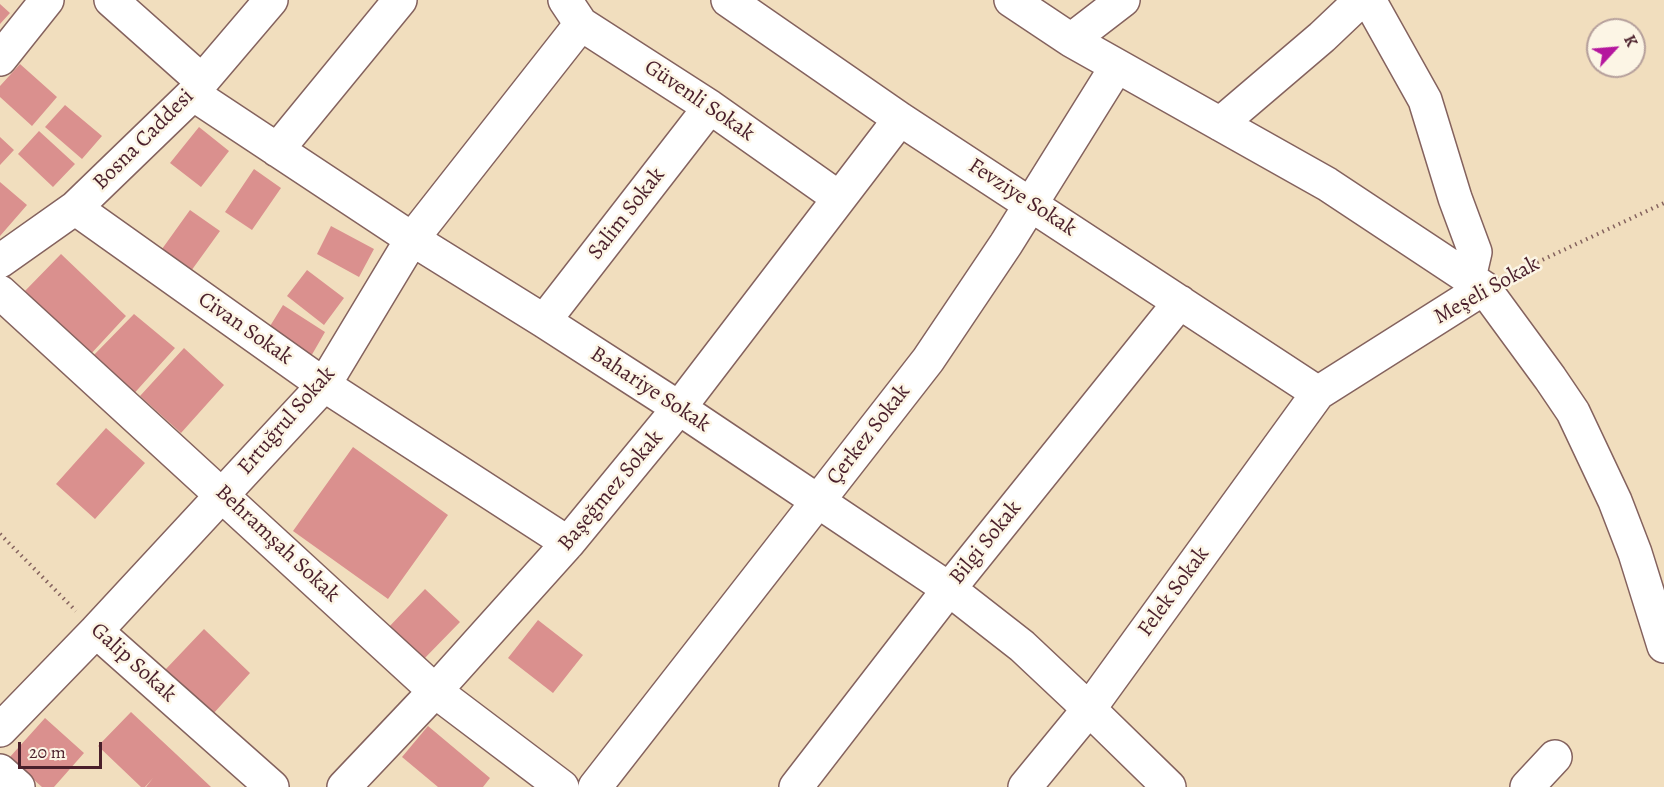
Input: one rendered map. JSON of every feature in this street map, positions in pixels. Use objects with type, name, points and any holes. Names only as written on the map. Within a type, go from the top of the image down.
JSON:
[{"type":"street","points":[[0,59],[48,0]]},
{"type":"street","name":"Bahariye Sokak","points":[[111,0],[198,87],[277,150],[412,239],[679,408],[949,589],[1022,646],[1169,787]]},
{"type":"street","name":"Bosna Caddesi","points":[[0,261],[75,208],[198,87],[271,0]]},
{"type":"street","points":[[277,150],[400,0]]},
{"type":"street","name":"Fevziye Sokak","points":[[728,0],[900,119],[1318,393]]},
{"type":"street","points":[[1011,0],[1071,40],[1327,184],[1477,283],[1550,378],[1577,422],[1615,501],[1635,554],[1664,646]]},
{"type":"street","points":[[1071,40],[1123,0]]},
{"type":"street","points":[[1220,124],[1323,37],[1361,0]]},
{"type":"street","points":[[1370,0],[1425,100],[1455,198],[1475,252],[1477,283]]},
{"type":"street","name":"Güvenli Sokak","points":[[573,12],[839,198]]},
{"type":"street","name":"Ertuğrul Sokak","points":[[0,730],[96,631],[324,385],[412,239],[573,12]]},
{"type":"street","name":"Çerkez Sokak","points":[[595,787],[928,360],[978,289],[1117,66]]},
{"type":"street","name":"Salim Sokak","points":[[544,321],[710,107]]},
{"type":"street","name":"Başeğmez Sokak","points":[[344,787],[568,543],[679,408],[900,119]]},
{"type":"street","name":"Civan Sokak","points":[[75,208],[324,385],[568,543]]},
{"type":"street","name":"Meşeli Sokak","points":[[1318,393],[1477,283]]},
{"type":"street","name":"Behramşah Sokak","points":[[0,292],[435,690],[561,787]]},
{"type":"street","name":"Bilgi Sokak","points":[[796,787],[949,589],[1180,302]]},
{"type":"street","name":"Felek Sokak","points":[[1025,787],[1089,709],[1318,393]]},
{"type":"street","name":"Galip Sokak","points":[[96,631],[272,787]]},
{"type":"street","points":[[1527,787],[1556,757]]},
{"type":"street","points":[[0,771],[18,787]]},
{"type":"path","name":"Meşeli Sokak","points":[[1477,283],[1664,203]]},
{"type":"path","name":"Galip Sokak","points":[[0,534],[96,631]]},
{"type":"building","points":[[0,4],[10,13],[0,24]]},
{"type":"building","points":[[20,64],[57,97],[32,126],[0,97],[0,86]]},
{"type":"building","points":[[65,105],[102,136],[82,159],[45,127]]},
{"type":"building","points":[[199,127],[229,151],[201,187],[170,163]]},
{"type":"building","points":[[39,131],[75,164],[53,187],[18,154]]},
{"type":"building","points":[[0,137],[14,150],[0,165]]},
{"type":"building","points":[[254,169],[281,188],[252,230],[225,212]]},
{"type":"building","points":[[0,182],[27,205],[0,236]]},
{"type":"building","points":[[190,210],[220,231],[186,278],[157,256]]},
{"type":"building","points":[[331,226],[374,249],[359,277],[317,254]]},
{"type":"building","points":[[61,254],[126,316],[89,356],[23,293]]},
{"type":"building","points":[[307,270],[344,298],[324,325],[287,296]]},
{"type":"building","points":[[283,305],[325,332],[310,358],[267,331]]},
{"type":"building","points":[[134,314],[175,348],[130,398],[90,359]]},
{"type":"building","points":[[184,348],[224,385],[181,433],[140,396]]},
{"type":"building","points":[[106,428],[145,463],[95,519],[56,484]]},
{"type":"building","points":[[353,447],[448,515],[388,599],[293,531]]},
{"type":"building","points":[[425,589],[460,622],[421,662],[387,629]]},
{"type":"building","points":[[538,620],[583,655],[553,693],[508,658]]},
{"type":"building","points":[[204,629],[250,673],[213,714],[165,670]]},
{"type":"building","points":[[131,712],[211,787],[146,787],[153,778],[145,787],[141,787],[98,746]]},
{"type":"building","points":[[45,718],[84,753],[54,787],[42,787],[9,758]]},
{"type":"building","points":[[428,726],[490,778],[483,787],[438,787],[402,757]]}]
